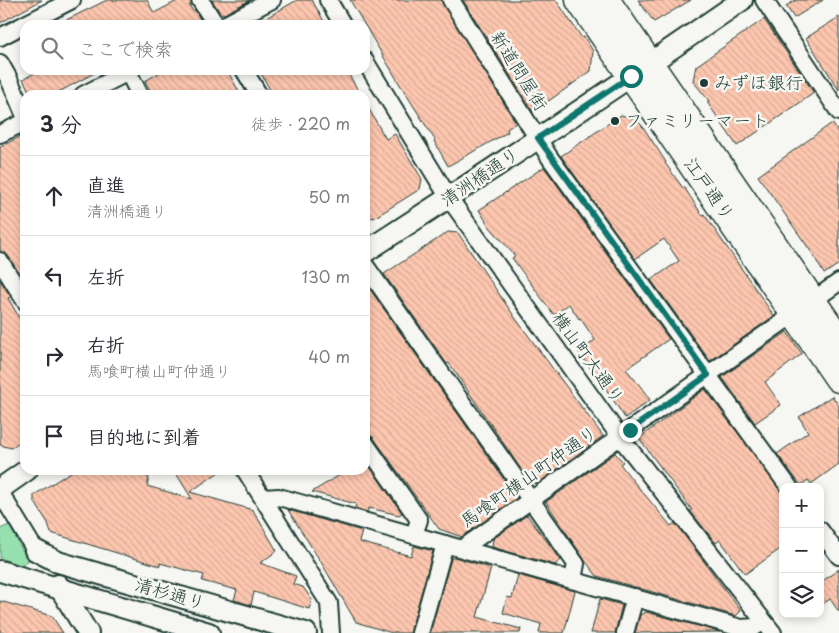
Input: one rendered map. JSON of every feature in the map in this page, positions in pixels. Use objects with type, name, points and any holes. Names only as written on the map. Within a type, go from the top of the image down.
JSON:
[{"type":"highway","name":"江戸通り","points":[[580,0],[640,70],[804,308],[839,378]]},
{"type":"highway","name":"江戸通り","points":[[605,0],[640,70]]},
{"type":"highway","name":"江戸通り","points":[[804,308],[839,341]]},
{"type":"street","points":[[33,20],[72,0]]},
{"type":"street","points":[[200,0],[213,20]]},
{"type":"street","points":[[234,20],[272,0]]},
{"type":"street","points":[[328,0],[340,20]]},
{"type":"street","name":"新道問屋街","points":[[451,0],[538,138],[786,483]]},
{"type":"street","name":"清洲橋通り","points":[[370,249],[449,198],[742,0]]},
{"type":"street","points":[[764,0],[839,112]]},
{"type":"street","points":[[0,37],[20,27]]},
{"type":"street","points":[[0,63],[20,104]]},
{"type":"street","name":"横山町大通り","points":[[370,69],[449,198],[620,437],[767,627]]},
{"type":"street","points":[[93,90],[122,75]]},
{"type":"street","points":[[132,75],[138,90]]},
{"type":"street","points":[[247,75],[256,90]]},
{"type":"street","points":[[0,134],[20,124]]},
{"type":"street","points":[[0,260],[20,293]]},
{"type":"street","points":[[370,272],[576,564],[573,579]]},
{"type":"street","name":"馬喰町横山町仲通り","points":[[463,548],[839,282]]},
{"type":"street","points":[[370,450],[419,520],[414,535]]},
{"type":"street","points":[[20,475],[0,490],[35,550],[88,633]]},
{"type":"street","points":[[248,475],[329,603],[331,633]]},
{"type":"street","points":[[263,498],[279,497],[741,628],[767,627]]},
{"type":"street","points":[[824,535],[839,556]]},
{"type":"street","points":[[420,633],[446,544]]},
{"type":"street","name":"清杉通り","points":[[35,550],[58,562],[306,633]]},
{"type":"street","name":"清杉通り","points":[[0,571],[209,633]]},
{"type":"street","points":[[625,633],[635,597]]},
{"type":"green space","points":[[9,525],[28,561],[26,563],[19,565],[0,558],[0,529]]},
{"type":"building","points":[[0,0],[42,0],[0,23]]},
{"type":"building","points":[[107,0],[147,0],[154,13],[179,0],[190,0],[192,5],[189,5],[193,11],[195,10],[200,20],[66,20]]},
{"type":"building","points":[[212,0],[250,0],[224,14],[220,13]]},
{"type":"building","points":[[297,0],[312,0],[323,20],[263,20]]},
{"type":"building","points":[[350,0],[441,0],[516,123],[507,129],[508,132],[448,166],[435,140],[370,34],[370,20],[362,20]]},
{"type":"building","points":[[463,0],[556,0],[593,51],[591,71],[533,112]]},
{"type":"building","points":[[638,0],[691,0],[654,22]]},
{"type":"building","points":[[796,0],[823,0],[794,18],[786,6]]},
{"type":"building","points":[[839,17],[839,90],[806,38]]},
{"type":"building","points":[[764,19],[814,93],[737,146],[707,102],[709,101],[693,81],[696,66]]},
{"type":"building","points":[[31,75],[91,75],[62,90],[28,90],[23,79]]},
{"type":"building","points":[[155,75],[230,75],[238,90],[150,90],[145,81]]},
{"type":"building","points":[[262,75],[349,75],[358,90],[270,90]]},
{"type":"building","points":[[370,111],[386,139],[395,134],[422,179],[420,189],[370,218]]},
{"type":"building","points":[[621,115],[636,119],[643,127],[665,163],[684,187],[702,215],[704,214],[774,316],[710,361],[651,280],[679,261],[664,239],[635,259],[561,156]]},
{"type":"building","points":[[832,123],[839,133],[839,264],[824,274],[812,253],[758,176]]},
{"type":"building","points":[[20,137],[20,274],[8,256],[0,251],[0,147]]},
{"type":"building","points":[[544,167],[669,339],[626,369],[650,400],[625,418],[579,353],[595,340],[580,318],[569,304],[554,315],[512,258],[515,256],[489,226],[479,210]]},
{"type":"building","points":[[448,232],[458,233],[516,319],[603,436],[537,484],[529,481],[449,363],[447,364],[384,274]]},
{"type":"building","points":[[0,280],[11,297],[8,298],[20,319],[20,442],[11,448],[0,445]]},
{"type":"building","points":[[370,289],[517,498],[462,537],[439,529],[373,437],[370,436]]},
{"type":"building","points":[[787,332],[802,354],[765,382],[781,405],[755,423],[722,377]]},
{"type":"building","points":[[705,389],[779,489],[779,550],[745,574],[720,540],[716,543],[690,511],[692,510],[639,438]]},
{"type":"building","points":[[832,396],[839,406],[839,464],[812,483],[808,480],[799,483],[777,454],[808,432],[799,417]]},
{"type":"building","points":[[615,453],[623,462],[620,464],[671,526],[675,523],[741,611],[736,616],[597,576],[586,562],[546,502]]},
{"type":"building","points":[[370,467],[402,513],[399,515],[369,508],[367,512],[355,508],[356,504],[312,492],[340,475],[370,475]]},
{"type":"building","points":[[66,475],[141,475],[149,477],[147,486],[192,499],[177,475],[215,475],[190,492],[253,510],[277,551],[260,563],[296,576],[293,584],[303,587],[312,600],[309,609],[254,592],[251,605],[234,600],[237,590],[202,581],[204,575],[160,563],[160,566],[51,533],[48,523],[34,501],[34,495]]},
{"type":"building","points":[[288,510],[362,531],[359,542],[411,556],[414,546],[433,551],[410,633],[392,633],[356,622]]},
{"type":"building","points":[[527,515],[561,560],[555,565],[492,547],[493,539]]},
{"type":"building","points":[[454,557],[491,568],[477,617],[521,629],[520,633],[430,633],[451,559]]},
{"type":"building","points":[[839,569],[839,612],[830,599],[824,603],[824,580]]},
{"type":"building","points":[[518,575],[575,591],[564,633],[539,633],[541,624],[503,613],[507,597],[512,598]]},
{"type":"building","points":[[600,599],[622,605],[615,633],[591,633]]},
{"type":"building","points":[[0,601],[52,616],[63,633],[0,633]]},
{"type":"building","points":[[646,612],[720,632],[635,633],[640,615]]},
{"type":"place","name":"みずほ銀行","points":[[704,83]]},
{"type":"place","name":"ファミリーマート","points":[[615,121]]},
{"type":"route","points":[[630,430],[708,375],[550,158],[538,138],[631,76]]}]
